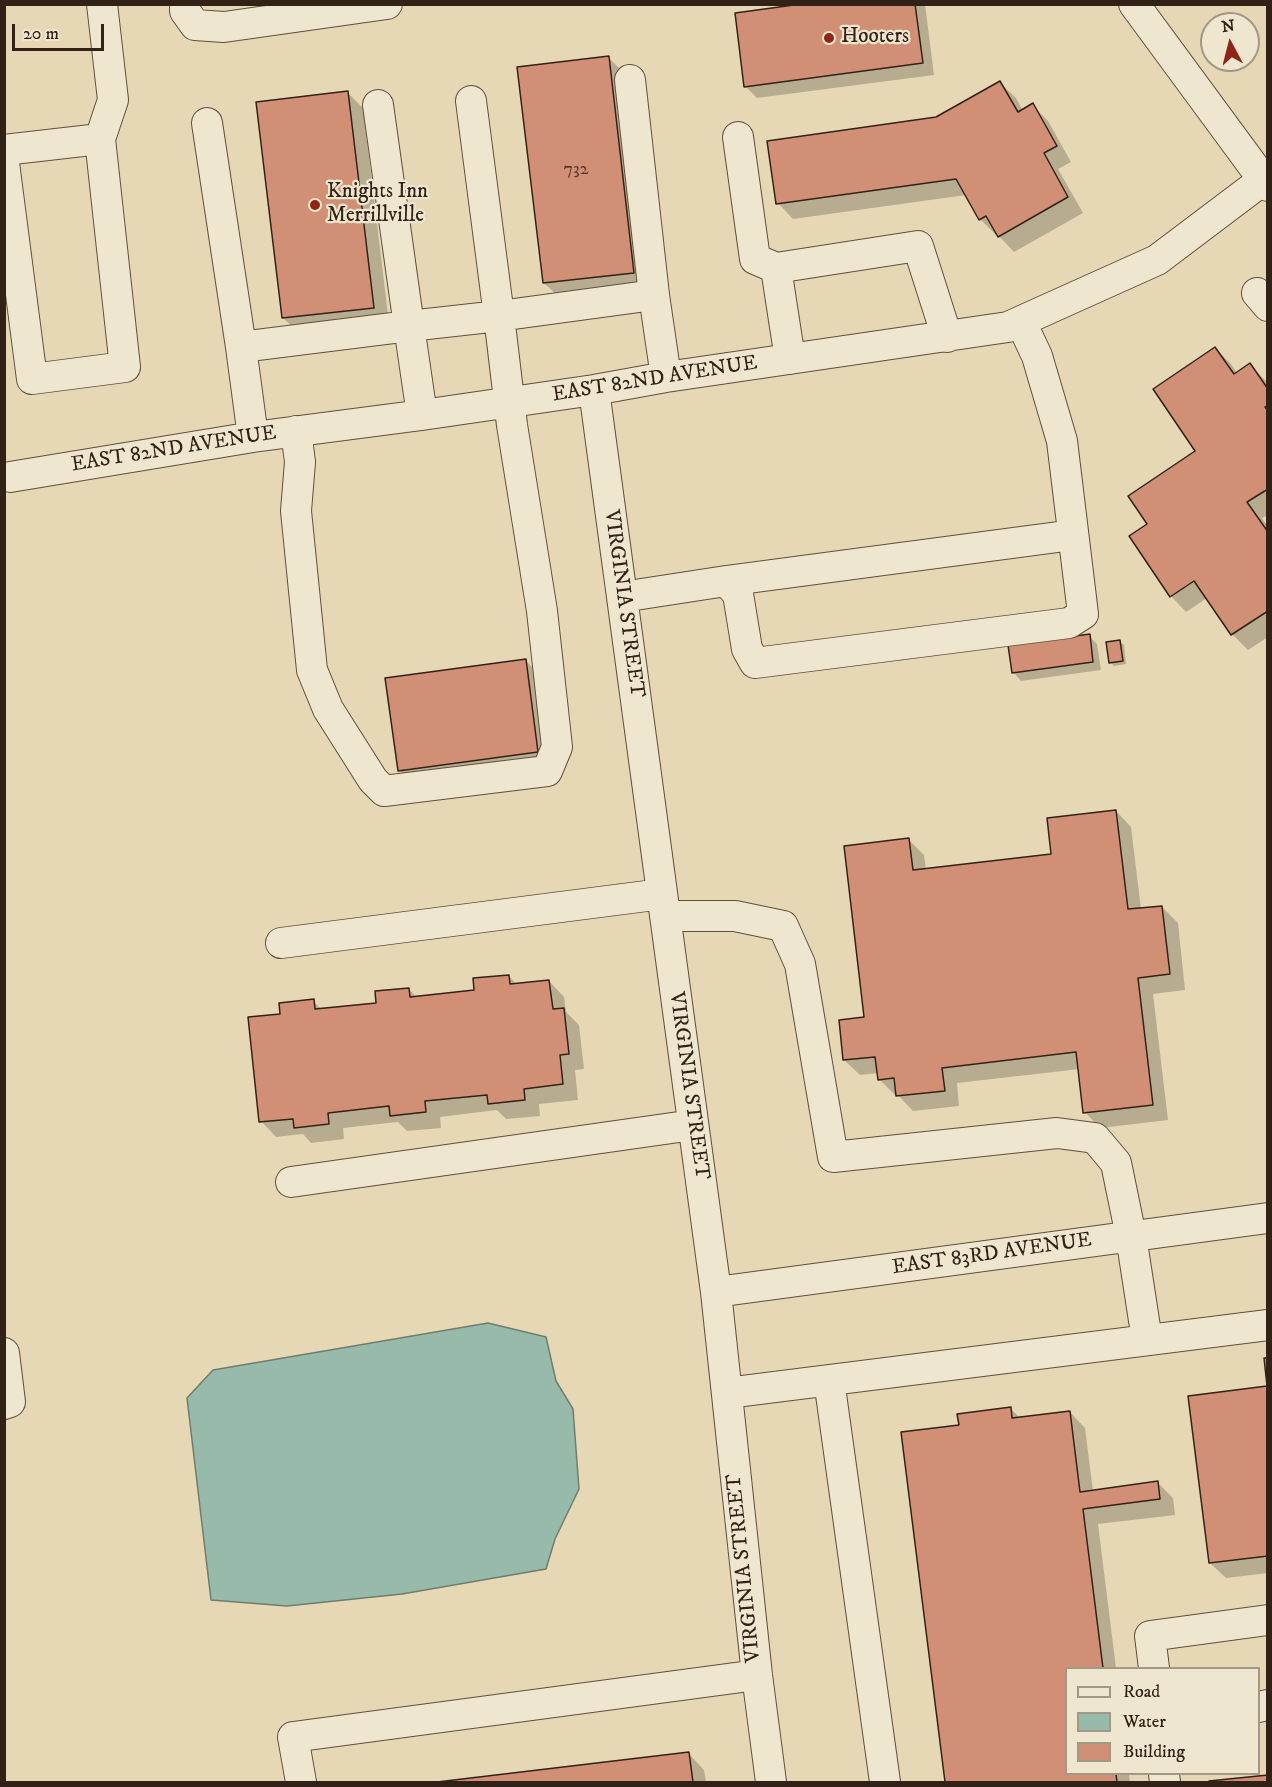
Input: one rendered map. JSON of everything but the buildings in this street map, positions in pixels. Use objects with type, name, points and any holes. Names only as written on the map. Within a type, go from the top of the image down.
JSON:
[{"type":"street","points":[[4,163],[32,379],[125,367],[100,139],[113,100],[102,4]]},
{"type":"street","points":[[185,4],[185,11],[195,25],[224,27],[387,4]]},
{"type":"street","points":[[1134,4],[1265,183]]},
{"type":"street","points":[[630,80],[654,295],[666,377]]},
{"type":"street","points":[[296,431],[300,462],[296,511],[312,670],[328,709],[373,780],[384,791],[547,771],[557,747],[542,611],[512,425],[471,100]]},
{"type":"street","points":[[378,105],[422,415]]},
{"type":"street","points":[[207,123],[253,437]]},
{"type":"street","points":[[738,136],[755,259],[776,268],[918,246],[946,337]]},
{"type":"street","points":[[4,150],[100,139]]},
{"type":"street","name":"EAST 82ND AVENUE","points":[[10,477],[253,437],[594,390],[666,377],[1008,327],[1157,260],[1265,183]]},
{"type":"street","points":[[776,268],[790,359]]},
{"type":"street","points":[[241,347],[654,295]]},
{"type":"street","points":[[726,581],[738,594],[747,649],[755,663],[1069,623],[1083,614],[1062,441],[1037,356],[1021,322]]},
{"type":"street","name":"VIRGINIA STREET","points":[[594,390],[716,1292],[757,1675],[771,1782]]},
{"type":"street","points":[[622,597],[1073,535]]},
{"type":"street","points":[[281,944],[663,905],[783,926],[800,964],[833,1157],[1057,1133],[1095,1138],[1116,1163],[1131,1236],[1147,1340]]},
{"type":"street","points":[[291,1182],[693,1125]]},
{"type":"street","name":"EAST 83RD AVENUE","points":[[716,1292],[1268,1218]]},
{"type":"street","points":[[727,1393],[1268,1325]]},
{"type":"street","points":[[4,1353],[10,1402],[4,1404]]},
{"type":"street","points":[[829,1380],[885,1782]]},
{"type":"street","points":[[1154,1667],[1150,1636],[1268,1620]]},
{"type":"street","points":[[301,1782],[294,1737],[757,1675]]},
{"type":"water","points":[[488,1323],[546,1337],[556,1381],[573,1409],[579,1489],[555,1539],[546,1569],[402,1594],[287,1606],[211,1600],[187,1398],[213,1370]]},
{"type":"place","name":"Hooters","points":[[829,38]]},
{"type":"place","name":"Knights Inn Merrillville","points":[[315,205]]}]
